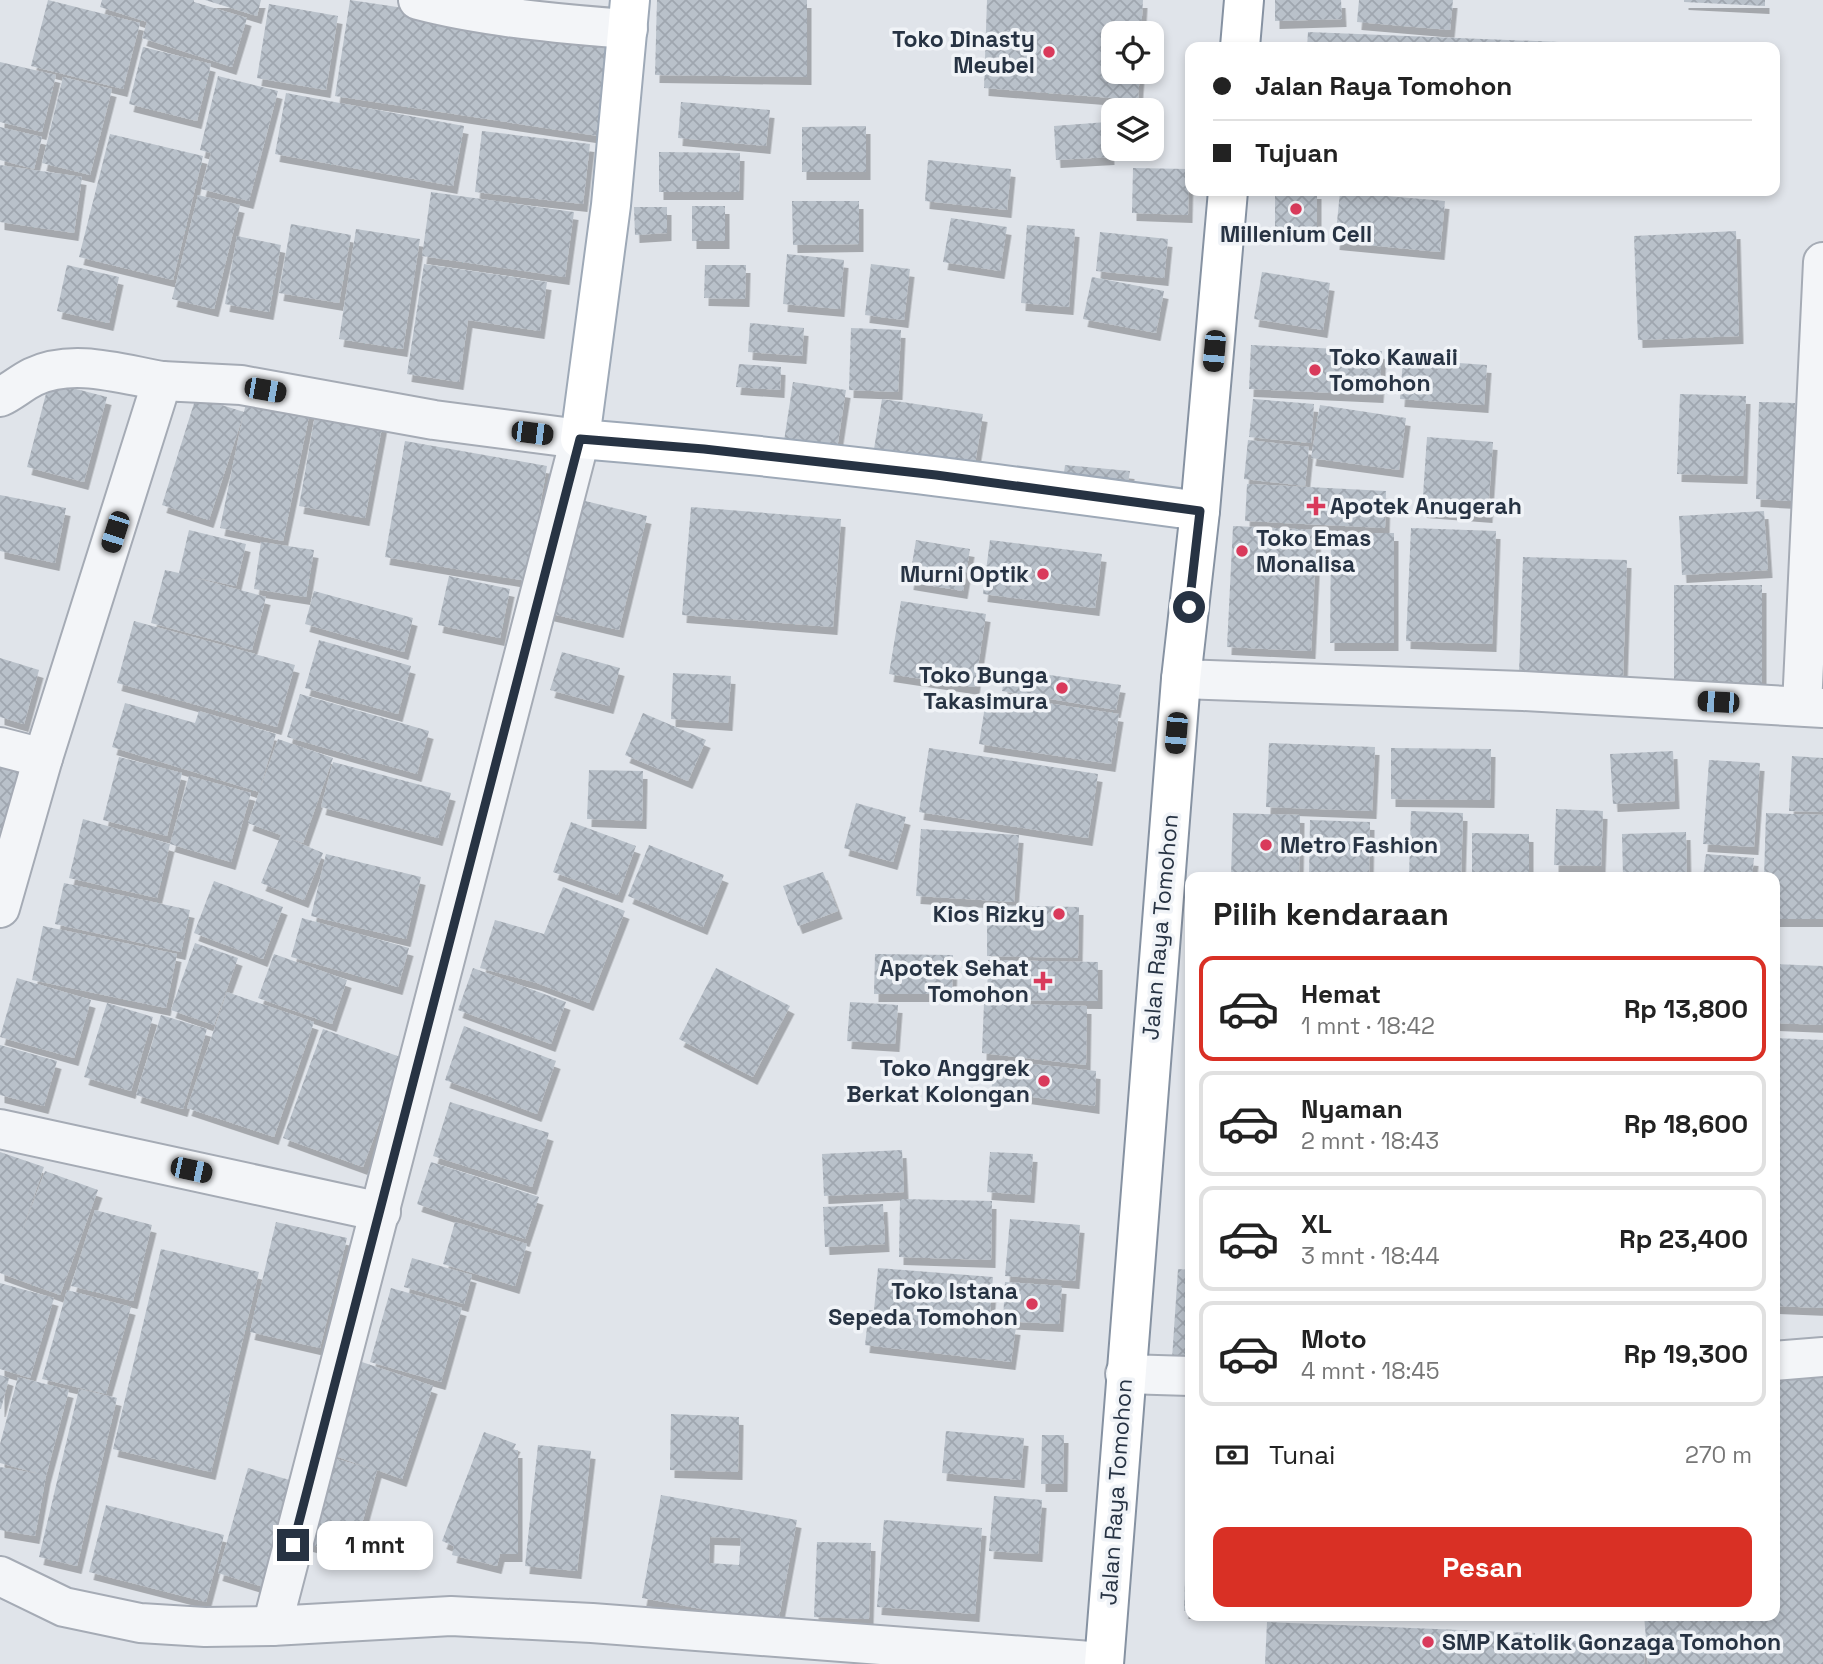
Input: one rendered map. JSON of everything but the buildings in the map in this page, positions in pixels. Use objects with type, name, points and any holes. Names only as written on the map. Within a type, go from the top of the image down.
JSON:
[{"type":"main road","points":[[1240,42],[1244,0]]},
{"type":"main road","points":[[629,14],[611,205],[580,439],[704,449],[936,475],[1200,511]]},
{"type":"main road","name":"Jalan Raya Tomohon","points":[[1104,1663],[1181,679],[1200,511],[1228,196]]},
{"type":"street","points":[[418,0],[447,8],[592,26],[629,14]]},
{"type":"street","points":[[1181,679],[1523,691],[1813,707],[1823,262]]},
{"type":"street","points":[[0,397],[33,377],[63,368],[93,369],[162,381],[241,385],[434,420],[580,439],[272,1626]]},
{"type":"street","points":[[0,908],[43,758],[162,381]]},
{"type":"street","points":[[0,747],[43,758]]},
{"type":"street","points":[[0,1129],[381,1212]]},
{"type":"street","points":[[1780,1361],[1823,1357]]},
{"type":"street","points":[[1125,1374],[1185,1376]]},
{"type":"street","points":[[0,1576],[64,1607],[140,1623],[205,1627],[272,1626],[451,1616],[592,1623],[1104,1663]]},
{"type":"place","name":"Toko Dinasty Meubel","points":[[1049,52]]},
{"type":"place","name":"Millenium Cell","points":[[1296,209]]},
{"type":"place","name":"Toko Kawaii Tomohon","points":[[1315,370]]},
{"type":"place","name":"Apotek Anugerah","points":[[1316,506]]},
{"type":"place","name":"Toko Emas Monalisa","points":[[1242,551]]},
{"type":"place","name":"Murni Optik","points":[[1043,574]]},
{"type":"place","name":"Toko Bunga Takasimura","points":[[1062,688]]},
{"type":"place","name":"Metro Fashion","points":[[1266,845]]},
{"type":"place","name":"Kios Rizky","points":[[1059,914]]},
{"type":"place","name":"Apotek Sehat Tomohon","points":[[1043,981]]},
{"type":"place","name":"Toko Anggrek Berkat Kolongan","points":[[1044,1081]]},
{"type":"place","name":"Toko Istana Sepeda Tomohon","points":[[1032,1304]]},
{"type":"place","name":"SMP Katolik Gonzaga Tomohon","points":[[1428,1642]]},
{"type":"route","points":[[293,1545],[580,439],[704,449],[936,475],[1200,511],[1189,607]]}]
